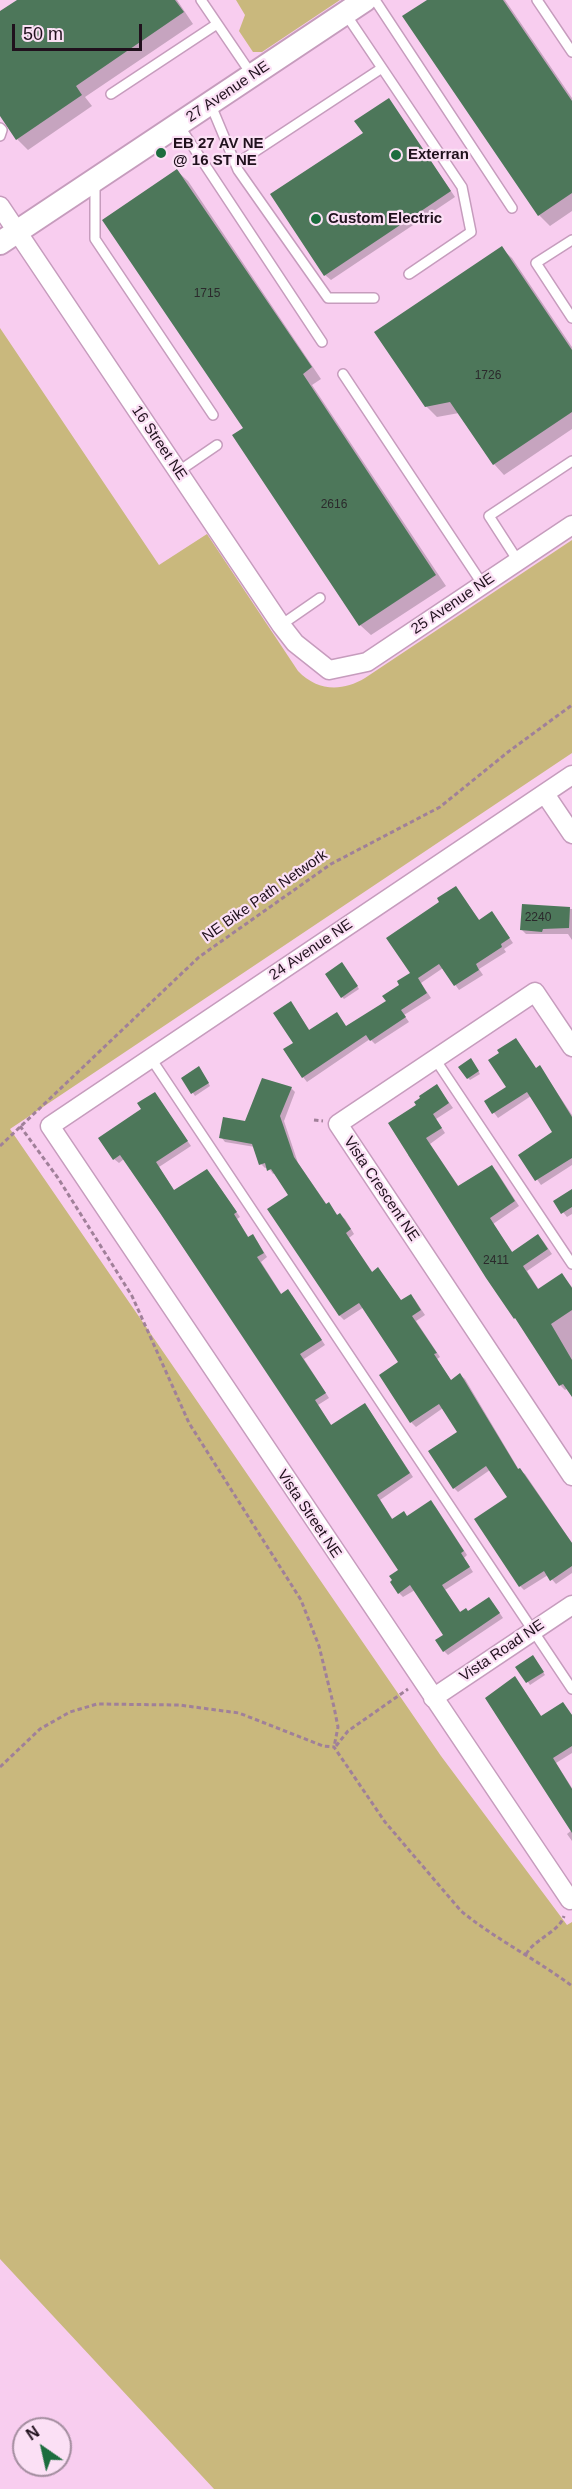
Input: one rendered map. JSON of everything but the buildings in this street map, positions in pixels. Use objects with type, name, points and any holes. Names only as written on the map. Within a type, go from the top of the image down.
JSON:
[{"type":"street","name":"27 Avenue NE","points":[[8,237],[365,0]]},
{"type":"street","name":"16 Street NE","points":[[0,206],[8,237],[179,471],[281,625],[295,643],[329,669]]},
{"type":"street","name":"25 Avenue NE","points":[[329,669],[367,662],[572,525]]},
{"type":"street","name":"24 Avenue NE","points":[[51,1126],[150,1057],[572,775]]},
{"type":"street","points":[[545,794],[572,834]]},
{"type":"street","name":"Vista Crescent NE","points":[[572,1047],[535,992],[338,1124],[572,1476]]},
{"type":"street","name":"Vista Street NE","points":[[51,1126],[433,1698],[571,1899]]},
{"type":"street","name":"Vista Road NE","points":[[433,1698],[572,1605]]},
{"type":"lane","points":[[201,0],[252,75]]},
{"type":"lane","points":[[375,0],[512,208]]},
{"type":"lane","points":[[537,0],[572,52]]},
{"type":"lane","points":[[345,13],[462,187],[471,232],[409,274]]},
{"type":"lane","points":[[111,94],[217,24]]},
{"type":"lane","points":[[236,164],[382,68]]},
{"type":"lane","points":[[210,103],[236,164],[327,298],[374,298]]},
{"type":"lane","points":[[178,124],[322,342]]},
{"type":"lane","points":[[0,128],[2,130],[0,136]]},
{"type":"lane","points":[[95,180],[95,239],[213,415]]},
{"type":"lane","points":[[572,240],[536,263],[572,318]]},
{"type":"lane","points":[[343,374],[483,585]]},
{"type":"lane","points":[[179,471],[217,445]]},
{"type":"lane","points":[[518,561],[489,516],[572,461]]},
{"type":"lane","points":[[281,625],[320,598]]},
{"type":"lane","points":[[150,1057],[572,1689]]},
{"type":"lane","points":[[435,1059],[572,1264]]},
{"type":"path","name":"NE Bike Path Network","points":[[0,1146],[199,957],[331,864],[440,807],[508,752],[572,705]]},
{"type":"path","points":[[20,1126],[57,1178],[132,1296],[189,1423],[301,1600],[319,1646],[338,1727],[334,1747],[385,1822],[461,1911],[572,1986]]},
{"type":"path","points":[[334,1747],[348,1731],[408,1689]]},
{"type":"path","points":[[0,1767],[40,1729],[70,1712],[97,1704],[179,1705],[239,1713],[323,1746],[334,1747]]},
{"type":"path","points":[[338,1727],[348,1731]]},
{"type":"path","points":[[561,1924],[571,1899]]},
{"type":"path","points":[[526,1954],[539,1939],[567,1921]]},
{"type":"shaded area","points":[[236,0],[340,0],[262,52],[253,52],[239,31],[245,15]]},
{"type":"shaded area","points":[[0,328],[159,565],[207,534],[298,671],[305,678],[321,686],[348,686],[365,678],[572,540],[572,753],[10,1129],[441,1756],[567,1925],[572,1922],[572,2489],[214,2489],[0,2259]]},
{"type":"place","name":"EB 27 AV NE @ 16 ST NE","points":[[161,153]]},
{"type":"place","name":"Exterran","points":[[396,155]]},
{"type":"place","name":"Custom Electric","points":[[316,219]]}]
